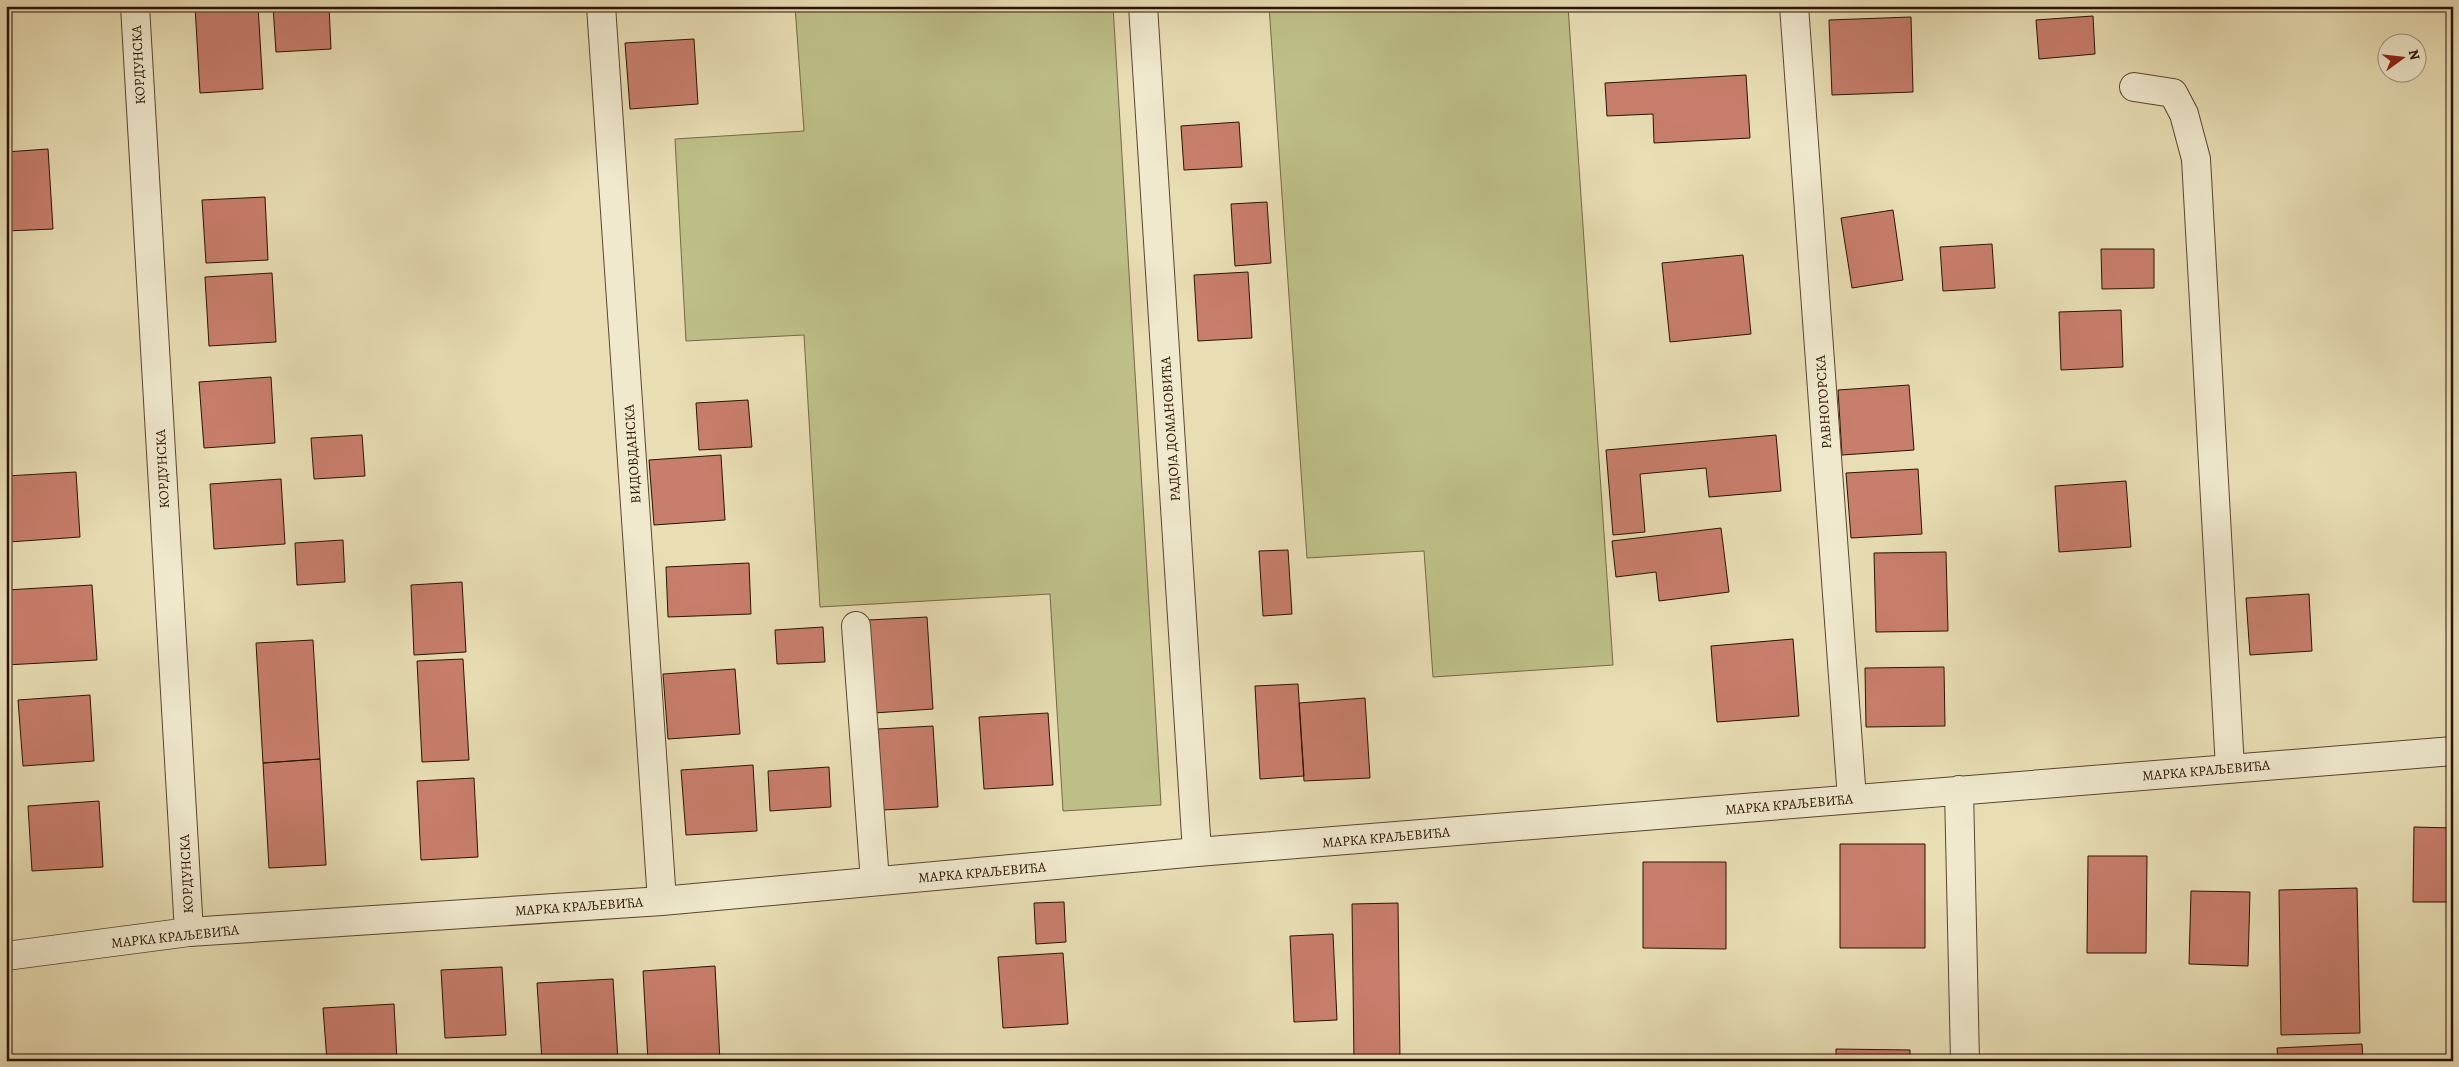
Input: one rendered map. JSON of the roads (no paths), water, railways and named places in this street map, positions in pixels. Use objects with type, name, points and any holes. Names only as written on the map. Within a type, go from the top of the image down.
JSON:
[{"type":"street","name":"КОРДУНСКА","points":[[135,6],[189,932]]},
{"type":"street","name":"ВИДОВДАНСКА","points":[[601,6],[662,901]]},
{"type":"street","name":"РАДОЈА ДОМАНОВИЋА","points":[[1143,6],[1197,852]]},
{"type":"street","name":"РАВНОГОРСКА","points":[[1794,6],[1852,799]]},
{"type":"street","points":[[2134,87],[2172,94],[2184,114],[2196,159],[2230,768]]},
{"type":"street","points":[[856,626],[875,881]]},
{"type":"street","name":"МАРКА КРАЉЕВИЋА","points":[[6,956],[189,932],[662,901],[1197,852],[2453,751]]},
{"type":"street","points":[[1958,790],[1965,1061]]}]
